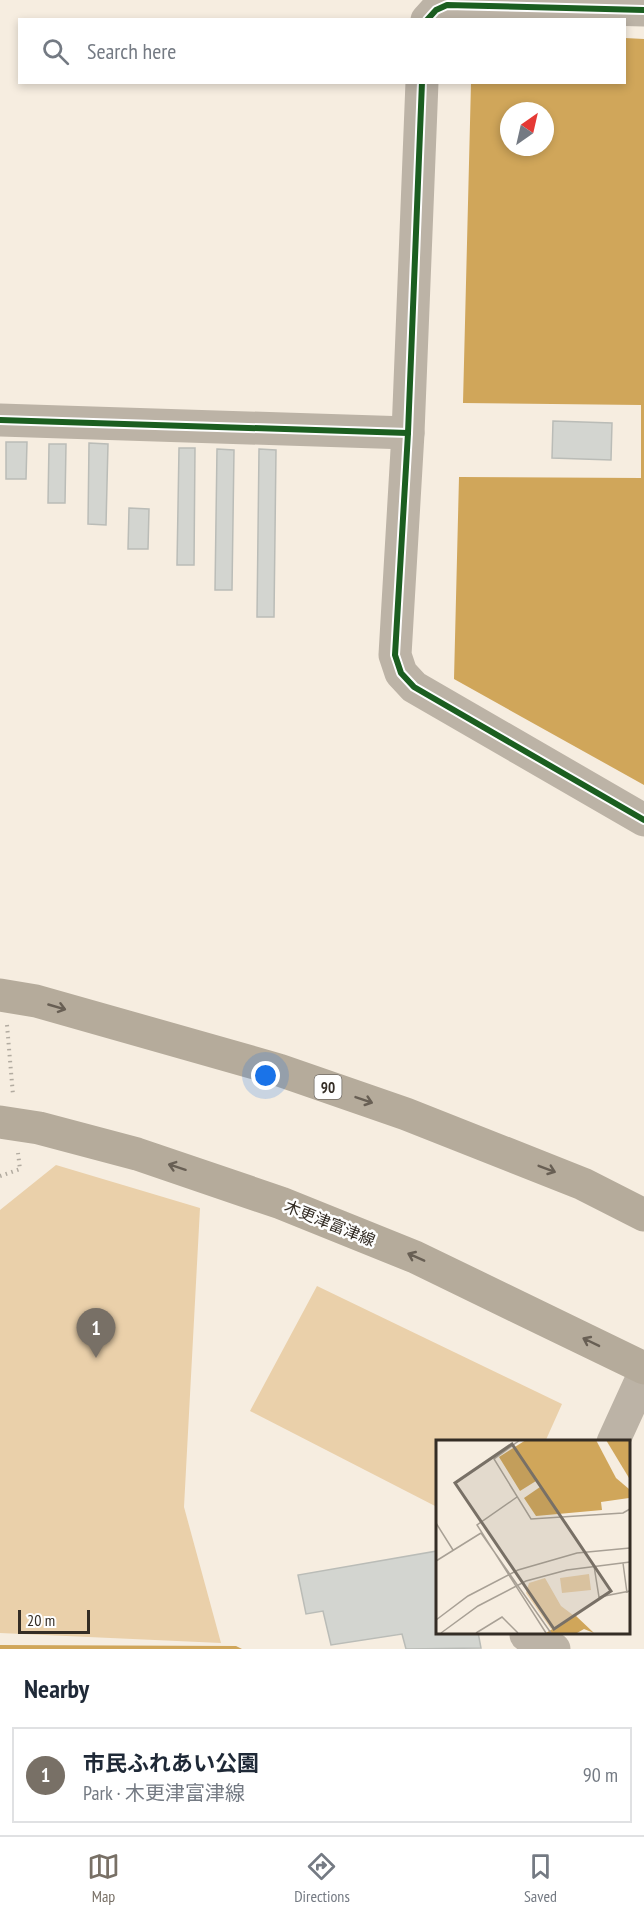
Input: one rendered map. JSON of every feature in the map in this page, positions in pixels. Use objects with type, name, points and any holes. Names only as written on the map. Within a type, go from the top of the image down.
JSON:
[{"type":"main road","name":"90","points":[[2,996],[36,1001],[290,1074],[406,1114],[583,1184],[644,1215]]},
{"type":"main road","name":"木更津富津線","points":[[8,1123],[39,1128],[137,1154],[281,1203],[415,1257],[644,1368]]},
{"type":"street","points":[[429,18],[436,10],[447,5],[644,10]]},
{"type":"street","points":[[422,84],[408,433],[395,656],[401,673],[414,687],[644,820]]},
{"type":"street","points":[[0,420],[408,433]]},
{"type":"street","points":[[614,1440],[644,1374]]},
{"type":"street","points":[[526,1634],[554,1649]]},
{"type":"path","points":[[0,1176],[20,1169],[8,1123],[2,996]]},
{"type":"shaded area","points":[[626,38],[644,39],[644,785],[454,679],[459,477],[641,478],[641,405],[463,403],[471,84],[626,84]]},
{"type":"shaded area","points":[[56,1165],[200,1208],[184,1507],[221,1643],[0,1633],[0,1210]]},
{"type":"shaded area","points":[[317,1286],[562,1404],[546,1440],[436,1440],[436,1506],[250,1411]]},
{"type":"shaded area","points":[[0,1645],[236,1646],[242,1649],[0,1649]]},
{"type":"building","points":[[553,421],[612,423],[611,460],[552,458]]},
{"type":"building","points":[[6,442],[27,442],[26,479],[6,479]]},
{"type":"building","points":[[89,443],[108,444],[106,525],[88,524]]},
{"type":"building","points":[[49,444],[66,444],[65,503],[48,503]]},
{"type":"building","points":[[179,448],[195,448],[194,565],[177,565]]},
{"type":"building","points":[[217,449],[234,450],[232,590],[215,590]]},
{"type":"building","points":[[259,449],[276,450],[274,617],[257,617]]},
{"type":"building","points":[[129,508],[149,509],[148,549],[128,549]]},
{"type":"building","points":[[436,1551],[436,1634],[478,1634],[481,1648],[406,1649],[402,1634],[331,1645],[323,1611],[306,1614],[298,1575]]},
{"type":"cycle path","points":[[429,18],[436,10],[447,5],[644,10]]},
{"type":"cycle path","points":[[422,84],[408,433],[395,655],[401,673],[414,687],[644,820]]},
{"type":"cycle path","points":[[0,420],[408,433]]},
{"type":"place","name":"市民ふれあい公園","points":[[96,1358]]}]
